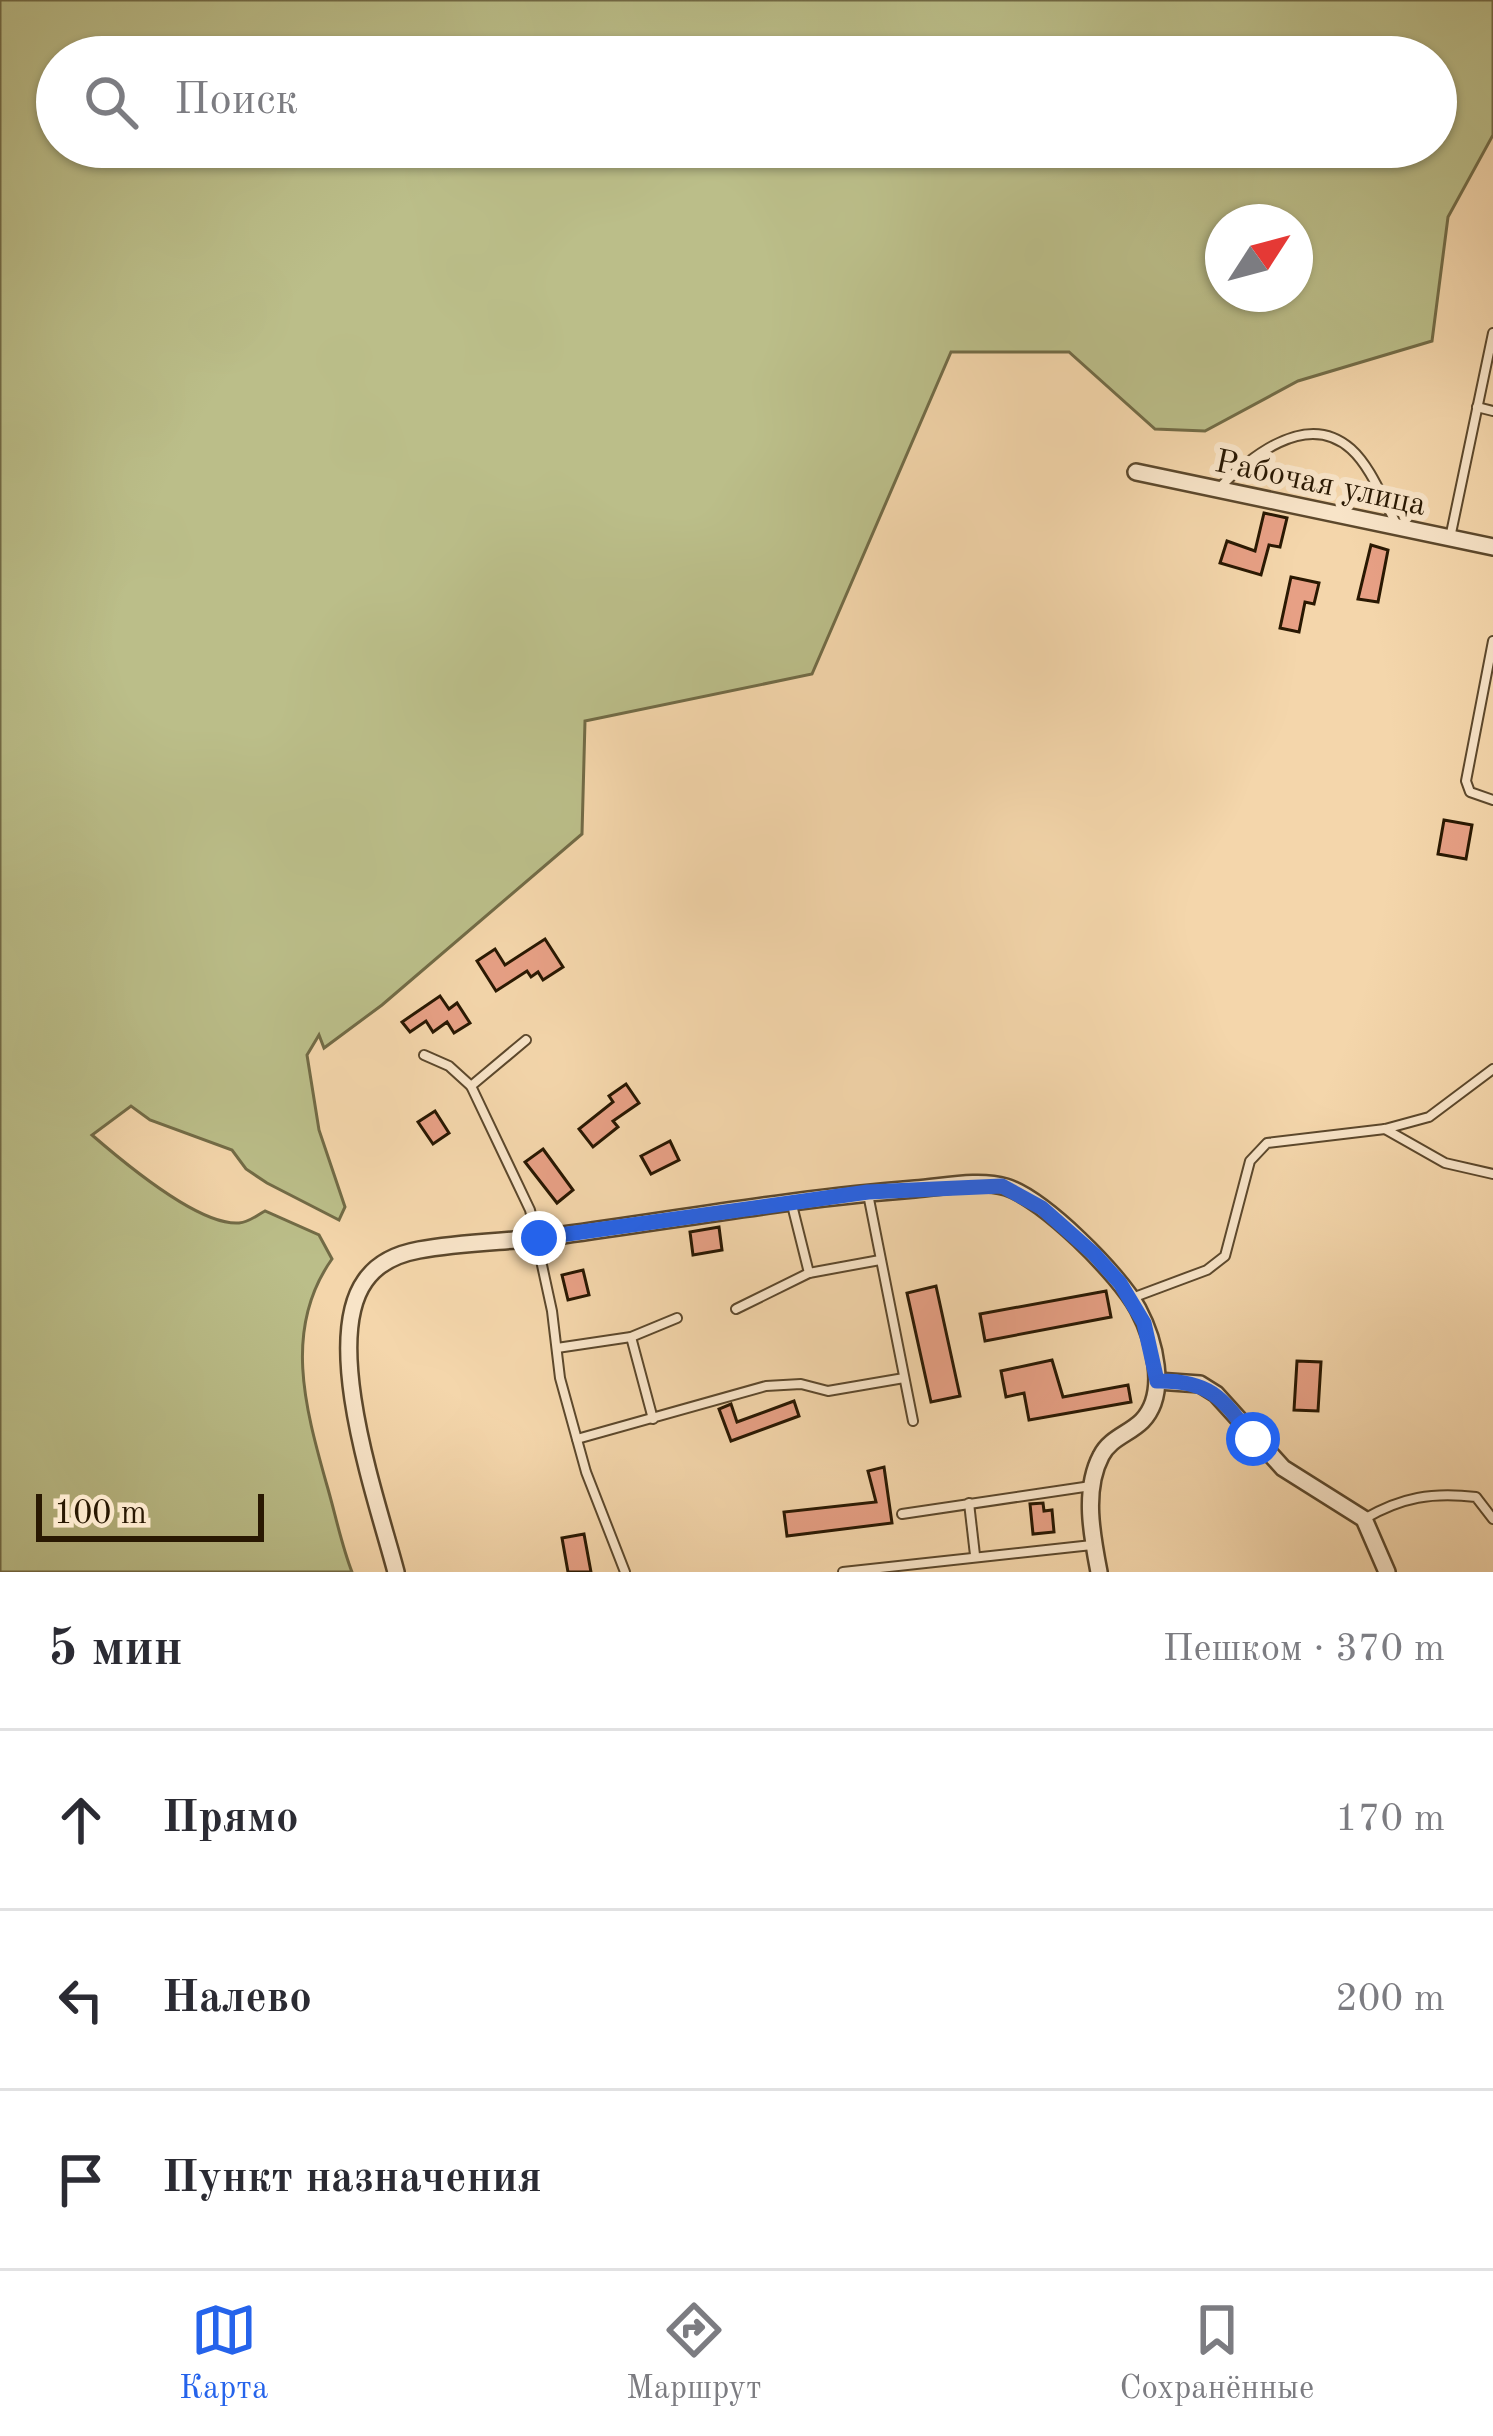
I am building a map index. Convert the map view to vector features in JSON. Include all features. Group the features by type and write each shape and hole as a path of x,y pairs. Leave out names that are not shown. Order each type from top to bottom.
{"street":[{"name":"Рабочая улица","path":"1136,472 1493,547"},
{"path":"396,1572 354,1401 349,1336 356,1298 378,1265 419,1250 868,1192 1002,1186 1020,1193 1059,1223 1108,1269 1131,1298 1151,1344 1157,1381 1149,1412 1109,1445 1100,1457 1093,1486 1099,1572"},
{"path":"1157,1381 1200,1384 1216,1394 1283,1468 1364,1519 1387,1572"}],"lane":[{"path":"1450,539 1493,333"},
{"path":"1477,407 1493,411"},
{"path":"1217,490 1251,458 1282,440 1300,435 1336,438 1358,458 1400,530"},
{"path":"1493,641 1466,781 1470,792 1493,800"},
{"path":"471,1086 526,1040"},
{"path":"424,1054 449,1066 471,1086 520,1187 539,1238 560,1378 625,1572"},
{"path":"1131,1298 1207,1270 1225,1256 1250,1161 1267,1143 1384,1129 1429,1117 1493,1069"},
{"path":"1384,1129 1445,1163 1493,1174"},
{"path":"868,1192 913,1420"},
{"path":"791,1202 809,1273"},
{"path":"736,1309 809,1273 880,1260"},
{"path":"556,1348 631,1337 676,1318"},
{"path":"631,1337 653,1419"},
{"path":"577,1439 766,1386 801,1384 828,1391 904,1378"},
{"path":"902,1514 1093,1486"},
{"path":"1364,1519 1396,1501 1419,1495 1476,1497 1493,1520"},
{"path":"969,1503 975,1556"},
{"path":"843,1572 1094,1545"}],"green space":[{"path":"0,0 1493,0 1493,135 1448,217 1432,341 1298,381 1205,431 1155,429 1069,352 951,352 812,674 585,721 582,834 382,1005 324,1048 319,1035 307,1055 319,1130 345,1207 339,1220 267,1183 246,1169 232,1150 150,1120 131,1106 92,1135 161,1190 203,1214 239,1223 265,1211 319,1235 332,1259 307,1312 303,1368 311,1425 352,1572 0,1572"}],"building":[{"path":"1264,513 1287,518 1280,547 1269,545 1261,575 1220,563 1227,541 1255,551"},
{"path":"1371,545 1388,550 1378,602 1358,599"},
{"path":"1291,577 1319,583 1314,604 1305,602 1299,632 1280,628"},
{"path":"1444,820 1472,825 1466,859 1438,854"},
{"path":"545,939 563,967 543,980 538,972 531,977 527,971 496,991 477,961 495,949 505,965"},
{"path":"440,996 449,1009 457,1003 470,1023 454,1033 447,1022 433,1032 426,1021 410,1032 402,1022"},
{"path":"626,1084 639,1103 613,1121 618,1127 593,1147 579,1129 613,1102 609,1096"},
{"path":"435,1111 449,1133 433,1144 418,1122"},
{"path":"670,1141 679,1160 651,1174 641,1156"},
{"path":"543,1149 573,1190 557,1203 525,1162"},
{"path":"719,1227 722,1250 693,1255 690,1232"},
{"path":"583,1270 589,1295 568,1300 562,1275"},
{"path":"936,1286 960,1396 931,1402 907,1293"},
{"path":"1106,1291 1111,1317 985,1341 980,1314"},
{"path":"1052,1360 1063,1397 1128,1385 1131,1402 1029,1420 1024,1393 1006,1397 1001,1371"},
{"path":"1297,1361 1321,1362 1318,1411 1294,1410"},
{"path":"794,1401 799,1416 731,1441 719,1409 731,1404 737,1422"},
{"path":"884,1467 892,1523 787,1536 784,1512 876,1502 868,1471"},
{"path":"1043,1503 1044,1511 1052,1510 1054,1532 1033,1534 1030,1504"},
{"path":"584,1534 591,1572 568,1572 562,1538"}],"route":[{"path":"539,1238 868,1192 1002,1186 1042,1208 1120,1283 1144,1323 1157,1381 1200,1384 1216,1394 1253,1439"}]}
